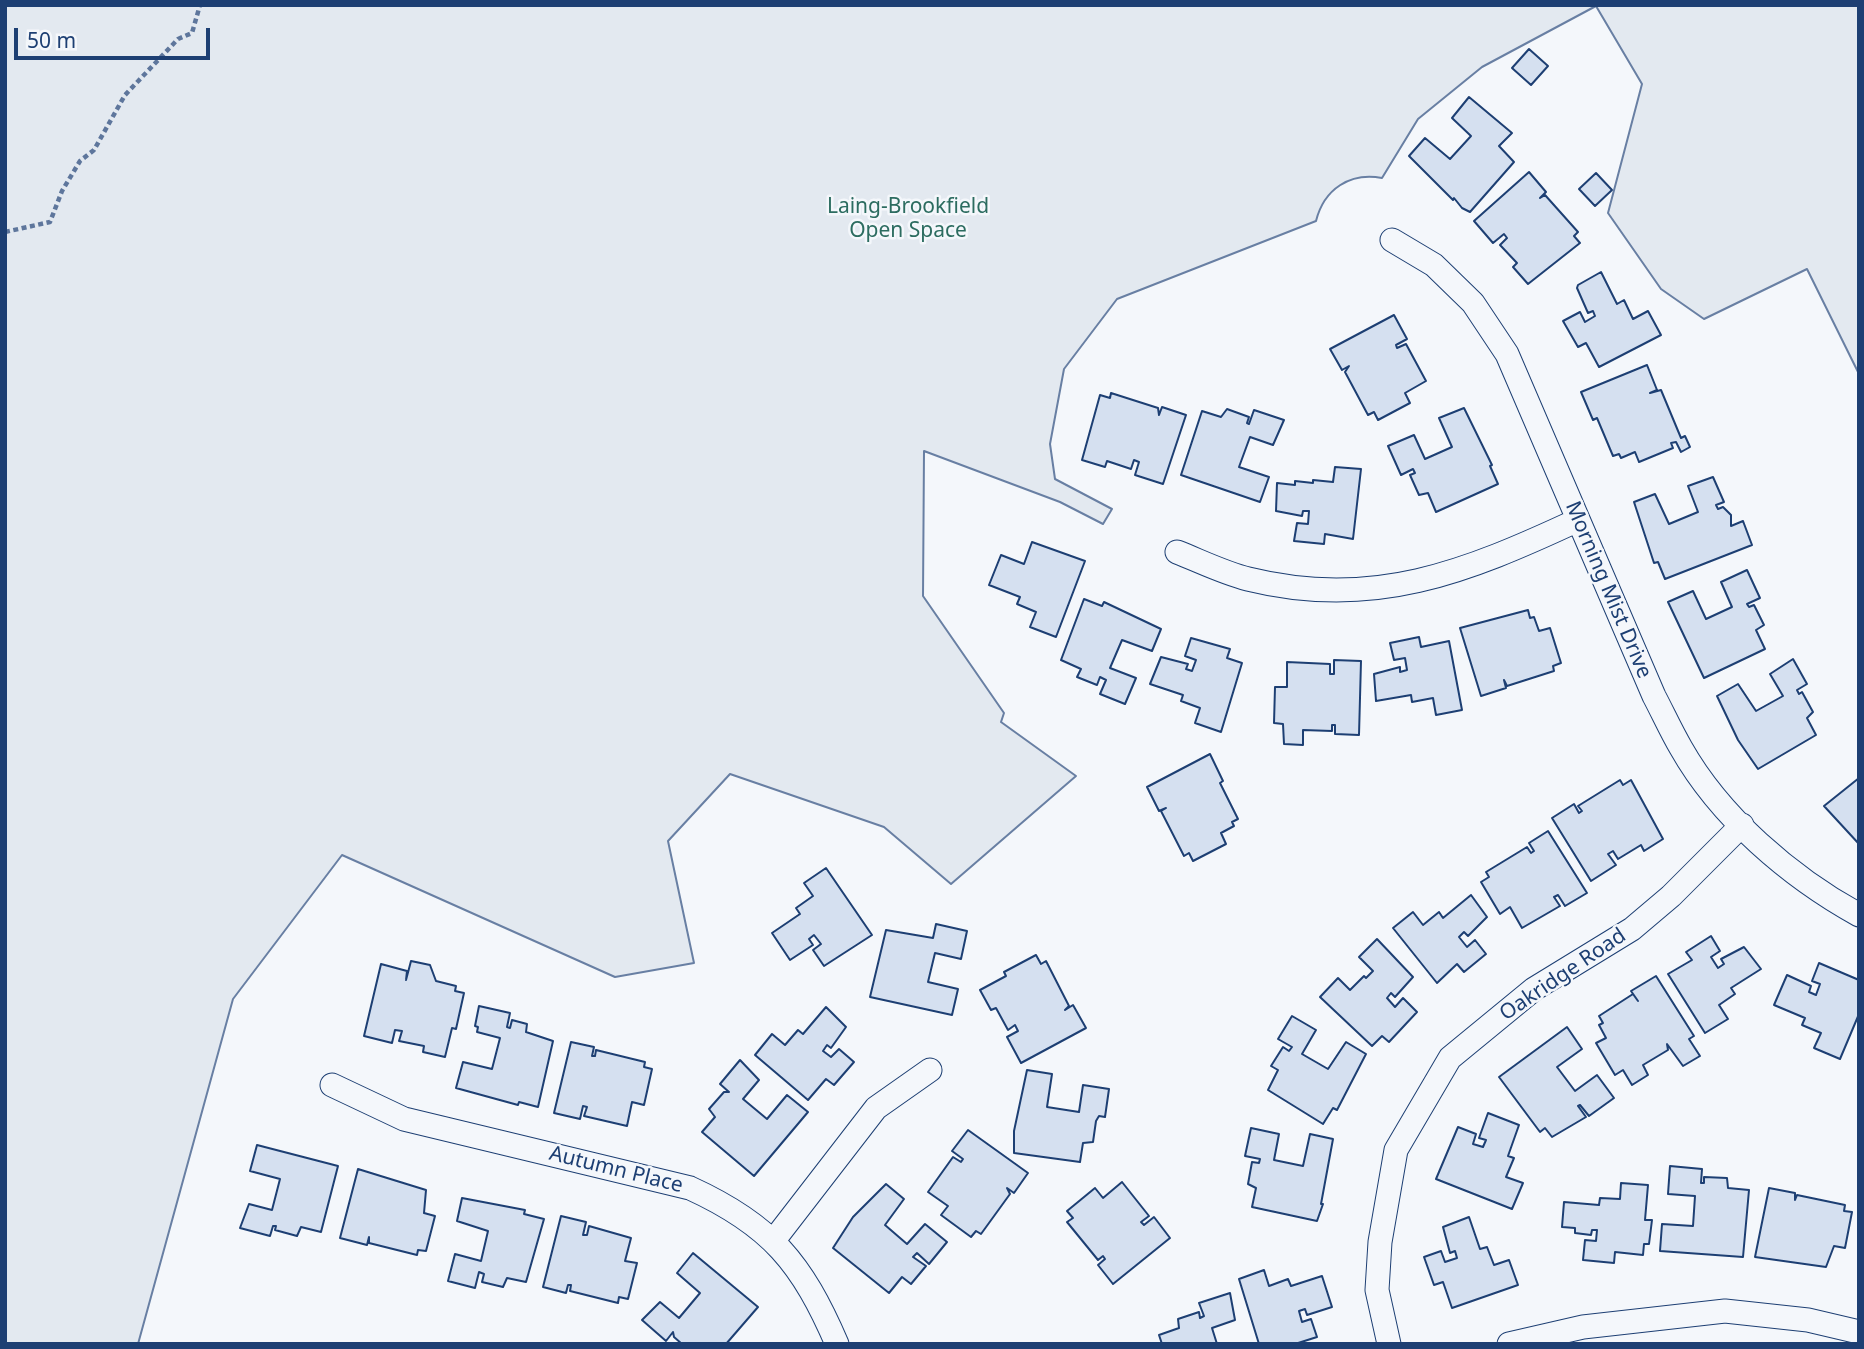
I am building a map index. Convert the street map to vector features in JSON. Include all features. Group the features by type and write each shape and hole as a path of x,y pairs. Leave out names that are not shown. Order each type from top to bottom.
{"street":[{"name":"Morning Mist Drive","path":"1392,240 1434,265 1480,314 1507,354 1654,696 1681,750 1706,785 1742,825 1829,899 1859,915"},
{"path":"1177,552 1259,581 1345,591 1387,588 1438,576 1502,555 1578,520"},
{"name":"Oakridge Road","path":"1389,1344 1377,1290 1380,1242 1396,1150 1450,1058 1534,989 1632,929 1671,896 1742,825"},
{"path":"774,1240 876,1108 930,1070"},
{"name":"Autumn Place","path":"332,1085 404,1119 690,1188 729,1206 774,1240 798,1268 837,1344"},
{"path":"1509,1344 1583,1327 1725,1311 1808,1321 1859,1332"}],"path":[{"path":"5,232 50,222 62,191 80,161 94,150 125,95 169,47 192,33 200,5"}],"green space":[{"name":"Laing-Brookfield Open Space","path":"5,5 1859,5 1859,374 1807,269 1704,319 1661,289 1608,213 1642,84 1596,6 1482,67 1418,119 1382,178 1359,178 1340,185 1325,200 1316,221 1117,299 1064,369 1050,444 1055,479 1112,509 1103,524 1060,502 924,451 923,596 1004,713 1001,722 1076,776 951,884 884,827 730,774 668,841 694,963 615,977 342,855 233,999 138,1344 5,1344"}],"building":[{"path":"1529,49 1548,66 1531,85 1512,68"},
{"path":"1469,97 1512,133 1499,146 1514,162 1470,212 1462,208 1454,198 1453,200 1409,156 1425,138 1450,159 1471,136 1452,118"},
{"path":"1529,172 1546,192 1540,198 1545,195 1578,232 1574,236 1580,243 1528,284 1513,267 1517,263 1500,245 1507,238 1504,234 1493,243 1474,221"},
{"path":"1596,173 1612,190 1595,206 1579,189"},
{"path":"1601,272 1617,304 1624,300 1633,319 1648,311 1661,335 1599,367 1586,343 1578,347 1563,321 1580,312 1585,322 1595,316 1593,311 1588,313 1577,288"},
{"path":"1394,315 1407,339 1396,345 1397,348 1406,344 1426,381 1405,393 1410,403 1378,420 1374,412 1368,415 1345,372 1349,366 1342,370 1330,349"},
{"path":"1647,365 1657,390 1650,393 1661,390 1681,438 1685,436 1690,447 1681,452 1676,442 1671,443 1673,448 1639,462 1635,452 1621,458 1619,454 1613,456 1597,418 1593,420 1581,392"},
{"path":"1111,393 1158,408 1159,415 1162,407 1186,415 1163,484 1135,475 1139,462 1134,460 1131,469 1107,461 1105,467 1082,460 1100,395 1110,398"},
{"path":"1464,408 1492,465 1490,466 1498,484 1436,512 1428,493 1419,495 1410,475 1415,473 1413,469 1401,475 1388,446 1414,435 1425,459 1452,447 1439,418"},
{"path":"1227,409 1249,417 1249,424 1254,410 1284,420 1273,445 1250,437 1239,467 1269,477 1260,502 1181,475 1202,411 1221,417"},
{"path":"1335,467 1361,469 1353,539 1325,534 1324,544 1294,541 1297,523 1308,524 1309,511 1303,511 1302,516 1276,511 1277,483 1295,485 1295,481 1313,483 1313,480 1333,482"},
{"path":"1713,477 1724,502 1716,505 1718,509 1723,507 1731,515 1731,526 1743,521 1752,545 1665,579 1658,562 1654,563 1634,502 1655,494 1669,524 1698,512 1688,486"},
{"path":"1032,542 1085,561 1056,637 1030,627 1036,612 1017,604 1020,597 989,585 1001,555 1024,564"},
{"path":"1747,570 1760,598 1747,604 1749,607 1754,605 1764,625 1756,630 1765,649 1704,678 1668,602 1693,591 1706,619 1732,607 1721,582"},
{"path":"1084,599 1102,606 1104,602 1161,629 1152,651 1122,640 1110,668 1136,678 1125,704 1100,694 1106,680 1100,677 1097,685 1077,677 1081,669 1061,660"},
{"path":"1528,610 1539,631 1550,628 1561,663 1553,666 1554,671 1507,686 1504,680 1506,688 1481,696 1460,628"},
{"path":"1419,637 1421,647 1449,641 1462,710 1436,715 1433,698 1412,702 1411,695 1376,701 1374,674 1400,667 1400,672 1407,670 1405,658 1394,660 1390,643"},
{"path":"1191,638 1230,649 1227,658 1242,663 1221,732 1195,723 1200,708 1181,701 1183,695 1150,684 1161,657 1188,664 1186,669 1192,671 1196,660 1185,656"},
{"path":"1793,659 1807,684 1797,690 1799,694 1802,692 1813,712 1807,718 1816,735 1758,769 1738,740 1717,696 1738,684 1756,711 1783,696 1770,674"},
{"path":"1334,660 1361,661 1359,735 1335,734 1335,725 1332,725 1332,731 1303,730 1303,745 1284,744 1283,724 1274,723 1275,687 1287,687 1287,662 1330,664 1330,674 1334,674"},
{"path":"1210,754 1223,781 1220,783 1238,819 1232,822 1234,826 1221,833 1226,844 1193,861 1189,853 1184,856 1161,811 1166,808 1159,811 1147,787"},
{"path":"1859,778 1859,844 1824,806"},
{"path":"1620,780 1623,785 1631,780 1663,839 1644,851 1641,845 1618,859 1613,851 1608,854 1616,865 1591,881 1552,818 1574,804 1579,813 1582,811 1578,806"},
{"path":"1548,831 1587,893 1565,906 1558,895 1554,897 1560,906 1522,928 1510,907 1500,914 1481,882 1489,877 1486,872 1527,847 1531,853 1534,851 1529,843"},
{"path":"826,868 872,935 824,966 813,950 821,944 814,935 809,939 813,945 790,960 772,933 800,914 796,908 813,896 804,883"},
{"path":"1471,895 1487,917 1468,936 1464,932 1459,937 1467,947 1475,940 1486,954 1464,972 1457,964 1437,983 1393,928 1413,912 1423,925 1439,912 1443,918"},
{"path":"936,924 967,931 961,959 935,953 928,982 958,989 952,1015 870,997 886,930 933,938"},
{"path":"1711,936 1720,951 1711,957 1718,968 1724,964 1721,959 1744,947 1761,969 1731,988 1735,994 1719,1005 1728,1019 1705,1033 1668,974 1692,960 1686,952"},
{"path":"1377,939 1413,977 1395,997 1391,993 1387,998 1395,1007 1403,998 1417,1012 1389,1042 1382,1036 1372,1046 1320,997 1338,978 1350,990 1373,971 1359,957"},
{"path":"1036,955 1041,964 1046,961 1069,1006 1065,1010 1073,1005 1086,1028 1021,1063 1007,1037 1018,1031 1015,1025 1008,1030 996,1008 991,1010 980,990 1006,976 1004,972"},
{"path":"411,961 430,965 436,981 456,986 455,991 464,993 456,1029 452,1028 445,1057 423,1052 424,1046 399,1041 402,1031 395,1030 392,1043 364,1036 381,964 407,971 406,980"},
{"path":"1819,963 1859,980 1859,1014 1840,1059 1814,1048 1821,1033 1802,1025 1805,1018 1774,1005 1787,975 1811,986 1809,992 1816,995 1820,984 1812,981"},
{"path":"1656,976 1694,1036 1689,1039 1700,1056 1683,1066 1667,1044 1668,1050 1643,1065 1648,1075 1632,1085 1623,1070 1615,1075 1596,1043 1606,1038 1599,1025 1603,1023 1599,1016 1633,994 1638,1001 1631,991"},
{"path":"479,1006 510,1013 507,1027 510,1028 512,1020 527,1024 526,1032 553,1041 538,1107 519,1102 518,1105 456,1088 463,1062 492,1069 500,1038 477,1032 478,1027 475,1026"},
{"path":"826,1007 846,1027 831,1048 827,1045 823,1051 831,1057 839,1049 854,1062 834,1085 826,1079 808,1100 755,1055 772,1034 785,1045 798,1030 803,1034"},
{"path":"1292,1016 1316,1030 1302,1054 1328,1069 1346,1042 1366,1054 1337,1110 1333,1108 1323,1124 1268,1090 1278,1070 1271,1066 1283,1047 1289,1051 1292,1047 1278,1039"},
{"path":"1567,1027 1582,1049 1557,1067 1575,1091 1597,1075 1614,1098 1589,1116 1578,1106 1586,1117 1552,1137 1545,1128 1540,1132 1499,1077"},
{"path":"571,1042 594,1047 592,1056 595,1056 596,1050 645,1062 644,1067 652,1069 644,1105 632,1102 627,1126 584,1116 587,1107 583,1106 580,1119 554,1113"},
{"path":"740,1060 759,1080 743,1099 767,1119 787,1095 808,1112 754,1176 702,1132 715,1117 709,1109 724,1092 729,1092 720,1084"},
{"path":"1027,1070 1052,1074 1047,1107 1079,1112 1083,1085 1109,1089 1105,1117 1099,1116 1096,1121 1093,1142 1083,1143 1080,1162 1014,1153 1014,1131"},
{"path":"1488,1113 1519,1125 1508,1156 1514,1158 1506,1177 1523,1183 1512,1209 1436,1179 1458,1127 1476,1134 1473,1144 1483,1147 1486,1140 1479,1138"},
{"path":"1251,1128 1279,1134 1274,1160 1303,1166 1310,1134 1333,1139 1323,1204 1317,1221 1252,1207 1256,1188 1248,1184 1252,1162 1259,1163 1260,1159 1245,1156"},
{"path":"968,1130 1028,1173 1014,1193 1007,1188 1010,1194 981,1234 976,1231 971,1237 941,1215 948,1206 928,1192 953,1157 961,1162 963,1159 952,1151"},
{"path":"257,1145 338,1166 321,1232 301,1227 297,1236 275,1230 276,1226 273,1226 270,1236 240,1228 249,1204 272,1210 280,1179 250,1171"},
{"path":"1670,1166 1702,1169 1701,1183 1704,1183 1704,1177 1727,1178 1728,1188 1749,1190 1743,1257 1660,1251 1662,1224 1693,1226 1695,1196 1668,1194"},
{"path":"358,1169 426,1190 424,1213 435,1216 426,1251 418,1250 417,1255 369,1243 369,1237 367,1245 340,1238"},
{"path":"1122,1182 1149,1216 1141,1222 1144,1225 1154,1217 1170,1238 1113,1284 1098,1265 1105,1259 1103,1256 1098,1260 1067,1222 1073,1218 1067,1211 1095,1188 1103,1198"},
{"path":"1621,1183 1648,1185 1645,1220 1652,1220 1649,1244 1644,1244 1643,1255 1615,1252 1614,1263 1583,1260 1585,1240 1596,1241 1597,1230 1592,1230 1591,1235 1575,1233 1575,1228 1562,1227 1564,1202 1599,1205 1600,1198 1620,1199"},
{"path":"886,1184 904,1199 885,1225 907,1244 925,1224 947,1242 929,1264 917,1253 913,1257 926,1266 911,1284 902,1277 889,1293 833,1248 853,1217"},
{"path":"1769,1188 1795,1193 1795,1200 1797,1195 1845,1205 1844,1211 1852,1212 1845,1248 1834,1246 1826,1267 1755,1257"},
{"path":"462,1198 525,1210 524,1214 544,1219 526,1282 507,1278 503,1287 482,1282 484,1274 479,1272 475,1288 448,1281 455,1254 481,1261 488,1231 457,1221"},
{"path":"561,1216 586,1222 583,1235 587,1235 589,1226 631,1238 625,1261 637,1263 628,1299 619,1297 618,1303 570,1291 571,1285 568,1285 566,1293 543,1287"},
{"path":"1469,1217 1480,1249 1487,1247 1494,1265 1509,1260 1518,1285 1452,1308 1443,1282 1434,1285 1424,1257 1441,1251 1445,1262 1457,1258 1455,1251 1450,1253 1443,1227"},
{"path":"693,1253 758,1307 726,1344 682,1344 674,1337 673,1332 666,1341 642,1320 660,1302 679,1318 700,1293 677,1273"},
{"path":"1264,1270 1269,1286 1288,1279 1291,1286 1322,1276 1332,1307 1307,1315 1305,1309 1299,1311 1302,1322 1311,1319 1317,1337 1295,1344 1259,1344 1239,1279"},
{"path":"1230,1293 1235,1320 1212,1328 1217,1344 1162,1344 1159,1335 1179,1328 1178,1319 1199,1312 1200,1318 1204,1316 1199,1303"}]}
